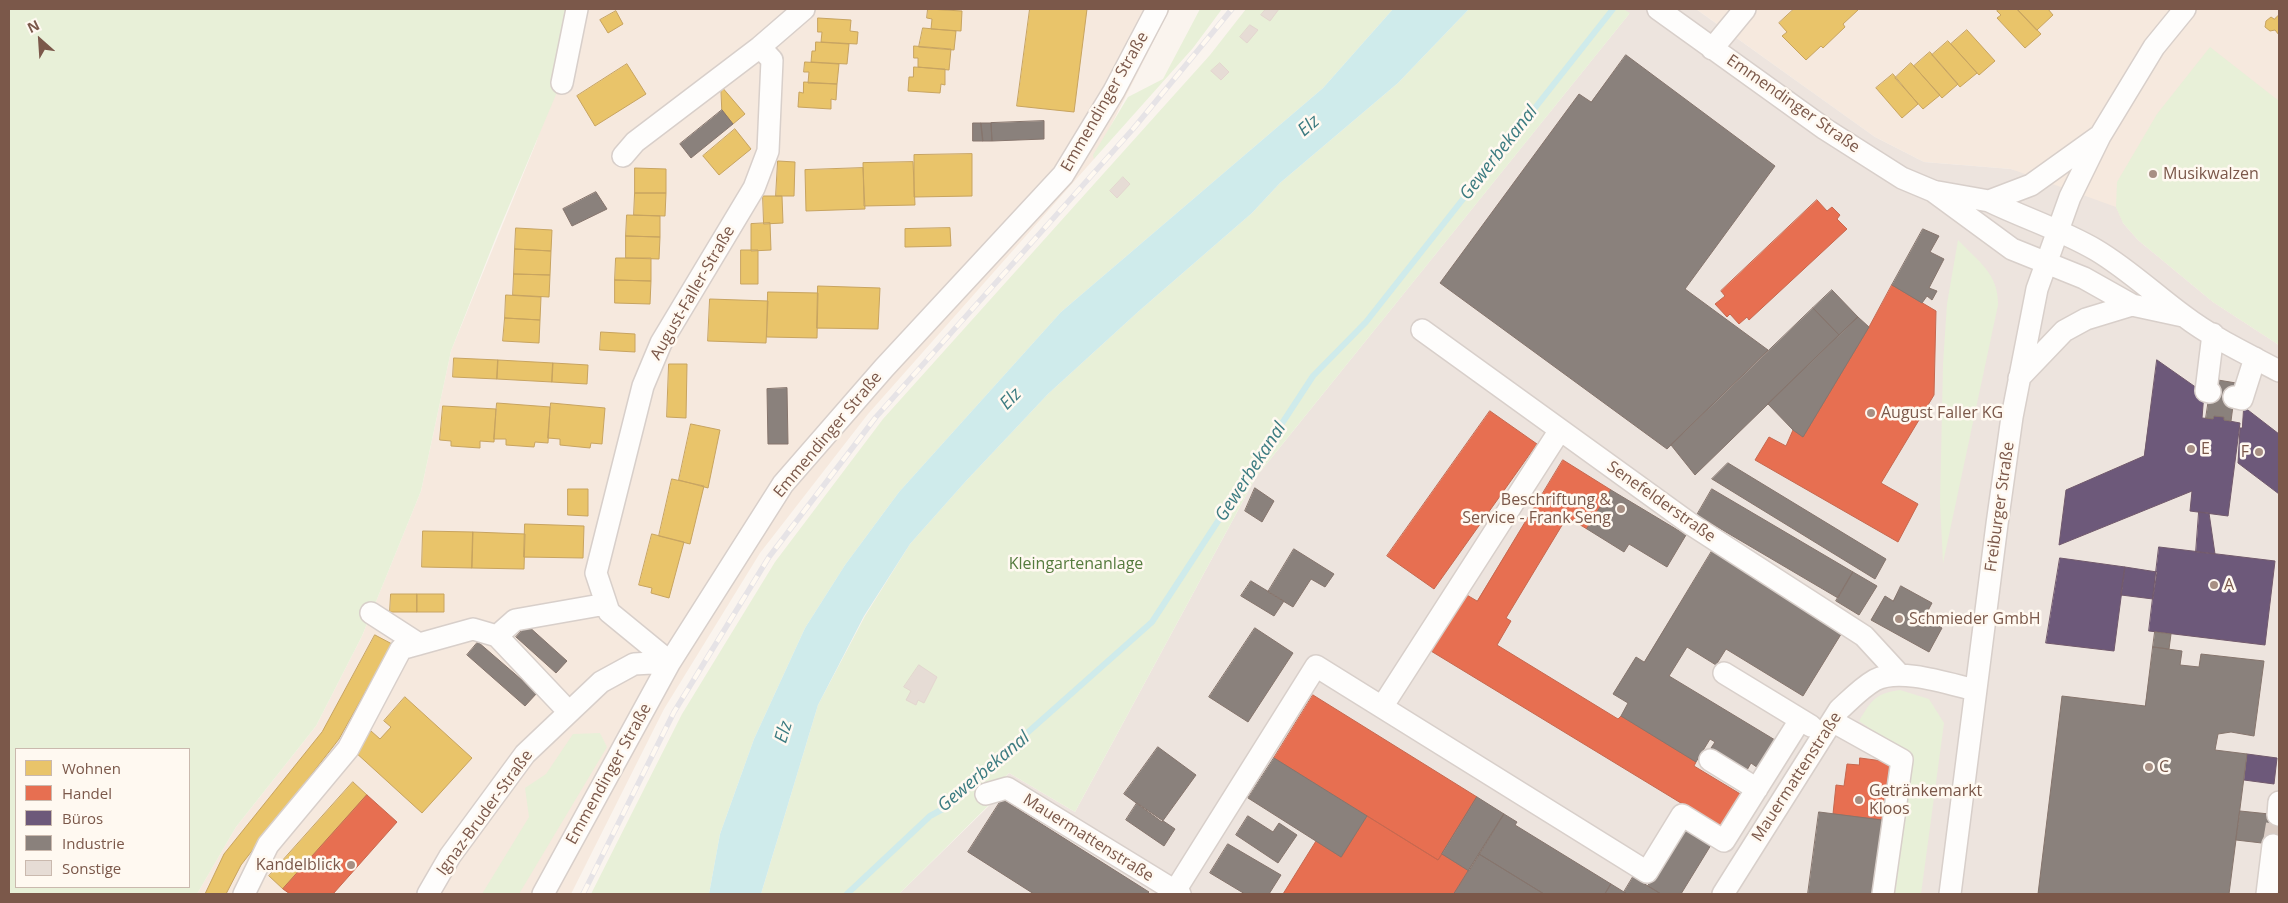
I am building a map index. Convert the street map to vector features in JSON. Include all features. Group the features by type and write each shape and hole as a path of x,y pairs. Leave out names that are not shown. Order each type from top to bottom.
{"street":[{"path":"562,83 577,9"},
{"path":"623,156 635,142 760,47 804,9"},
{"name":"Emmendinger Straße","path":"543,894 670,662 783,484 884,368 1063,175 1114,91 1157,9"},
{"name":"Emmendinger Straße","path":"1658,9 1825,128 1902,178 1933,191 1989,201 2024,218 2057,230 2096,250 2135,276 2184,316"},
{"path":"1712,49 1745,9"},
{"name":"Freiburger Straße","path":"1950,894 1998,514 2019,378 2037,289 2057,230 2100,136 2138,70 2185,9"},
{"name":"August-Faller-Straße","path":"670,662 609,612 596,573 643,386 661,343 754,188 768,151 772,60 760,47"},
{"path":"1989,201 2031,185 2100,136"},
{"name":"Emmendinger Straße","path":"1933,191 2012,249 2084,278 2132,305"},
{"path":"2019,378 2064,331 2086,320 2132,305 2184,316 2279,371"},
{"name":"Senefelderstraße","path":"1422,330 1692,525 1864,636 1899,674"},
{"path":"2210,392 2206,391 2213,334"},
{"path":"2234,397 2242,399 2255,358"},
{"path":"1382,707 1560,430"},
{"path":"497,636 515,620 606,604"},
{"path":"371,613 419,644"},
{"path":"244,894 268,844 348,749 401,649 473,629 497,636 569,712"},
{"name":"Ignaz-Bruder-Straße","path":"428,894 450,856 525,754 601,682 634,664 670,662"},
{"path":"1178,893 1316,666 1647,872 1682,815 1724,841 1800,720"},
{"path":"1724,673 1800,720 1828,728 1902,760 1883,894"},
{"name":"Mauermattenstraße","path":"1723,894 1839,710 1858,692 1876,680 1899,674 1975,690"},
{"path":"1710,760 1757,789"},
{"name":"Mauermattenstraße","path":"990,793 1008,788 1178,893"},
{"path":"2267,894 2273,845"}],"shaded area":[{"path":"577,9 1170,9 1094,159 868,414 760,553 664,709 571,894 197,894 236,827 316,726 362,636 421,491 451,351 536,143"},
{"path":"1623,9 1696,9 1875,137 1924,162 2011,169 2116,207 2123,223 2138,240 2213,302 2279,345 2279,894 899,894 995,800 994,788 1009,773 1075,812 1256,477 1629,14"},
{"path":"1696,9 2279,9 2279,345 2213,302 2138,240 2123,223 2011,169 1924,162 1875,137"}],"green space":[{"path":"9,9 577,9 563,78 498,232 451,351 421,491 362,636 316,726 236,827 197,894 9,894"},
{"path":"1200,9 1222,9 1193,48 1094,159 1093,155 1128,97 1163,79"},
{"path":"1246,9 1393,9 1323,88 1061,312 899,492 845,565 805,628 754,739 720,834 709,894 591,894 682,714 775,562 883,419 1210,55"},
{"name":"Kleingartenanlage","path":"1469,9 1623,9 1630,13 1256,477 1075,812 1009,773 994,788 995,799 899,894 761,894 818,705 865,616 910,544 1048,394 1139,311 1252,213 1280,183 1398,83"},
{"path":"2210,47 2279,101 2279,345 2213,302 2138,240 2123,223 2116,207 2117,182 2157,114"},
{"path":"1958,240 1991,276 1995,285 1998,305 1943,563 1940,503 1943,364 1947,304"},
{"path":"1900,690 1929,699 1944,723 1921,894 1893,894 1913,757 1859,721 1875,699 1884,694"},
{"path":"600,733 607,747 519,894 482,894 529,817 525,788 546,774 573,734"}],"water":[{"name":"Elz","path":"1393,9 1469,9 1398,83 1280,183 1252,213 1139,311 1048,394 910,544 864,616 818,705 761,894 709,894 720,834 754,739 805,628 845,565 899,492 1061,312 1323,88"}],"building: Wohnen":[{"path":"928,9 962,11 961,31 931,29 932,19 927,18"},
{"path":"1030,9 1087,9 1074,112 1017,106"},
{"path":"1794,9 1858,10 1843,24 1845,27 1823,48 1821,46 1806,60 1782,36 1787,32 1779,23"},
{"path":"2000,9 2017,9 2041,34 2025,48 1997,18 2001,15 1997,11"},
{"path":"2017,9 2048,9 2053,15 2037,30"},
{"path":"616,11 623,24 608,33 600,20"},
{"path":"2279,15 2279,35 2275,30 2270,31 2265,27 2266,21 2271,17 2274,19"},
{"path":"818,18 851,20 850,31 858,32 857,44 821,42 822,32 818,32"},
{"path":"923,28 956,31 954,50 919,47"},
{"path":"1967,30 1995,61 1979,75 1951,44"},
{"path":"1948,41 1977,73 1960,87 1932,55"},
{"path":"816,42 849,44 847,64 811,62 812,51 815,51"},
{"path":"914,46 951,49 949,70 918,67 918,58 914,58"},
{"path":"1930,52 1958,84 1942,98 1914,66"},
{"path":"805,62 839,64 837,84 808,83 809,72 804,72"},
{"path":"1911,63 1940,95 1923,109 1895,78"},
{"path":"627,64 646,94 595,126 577,96"},
{"path":"914,67 945,69 945,85 941,84 940,93 908,91 909,77 913,77"},
{"path":"1893,74 1918,104 1902,118 1876,88"},
{"path":"804,82 837,84 836,100 831,99 831,109 798,107 799,92 803,93"},
{"path":"721,86 745,114 733,124 722,110"},
{"path":"735,129 751,149 719,175 703,156"},
{"path":"972,154 972,196 914,197 914,155"},
{"path":"778,161 795,162 794,196 776,196"},
{"path":"913,162 915,205 864,206 863,163"},
{"path":"635,168 666,169 666,193 635,193"},
{"path":"863,168 865,209 806,211 805,170"},
{"path":"635,193 666,193 665,216 634,215"},
{"path":"763,196 782,196 783,223 764,224"},
{"path":"627,215 660,216 660,237 626,236"},
{"path":"770,223 771,250 751,251 751,224"},
{"path":"516,228 552,230 551,251 515,249"},
{"path":"950,228 951,246 905,247 905,229"},
{"path":"626,236 660,237 659,259 626,258"},
{"path":"515,249 551,251 550,275 514,274"},
{"path":"741,250 758,250 758,284 741,284"},
{"path":"616,258 651,258 651,281 615,280"},
{"path":"514,274 550,275 549,297 513,295"},
{"path":"615,280 651,281 650,304 615,303"},
{"path":"818,286 880,288 878,329 817,328"},
{"path":"768,292 818,293 817,338 767,337"},
{"path":"506,295 541,297 540,320 505,318"},
{"path":"710,299 768,301 766,343 708,341"},
{"path":"505,318 540,320 539,343 503,341"},
{"path":"601,332 635,334 635,352 600,350"},
{"path":"454,358 498,360 497,379 453,377"},
{"path":"498,360 553,363 552,382 497,379"},
{"path":"553,363 588,365 587,384 552,382"},
{"path":"669,364 687,364 686,418 667,417"},
{"path":"497,403 550,407 548,443 535,442 534,447 506,445 506,439 494,439"},
{"path":"551,403 605,408 602,444 591,443 590,448 560,445 560,439 548,438"},
{"path":"443,406 496,409 494,442 480,441 480,448 451,446 451,441 440,440"},
{"path":"691,424 720,430 708,488 679,480"},
{"path":"672,479 704,486 690,544 659,536"},
{"path":"568,489 588,489 588,516 568,515"},
{"path":"525,524 584,526 583,558 524,557"},
{"path":"423,531 473,532 472,568 422,567"},
{"path":"473,532 525,534 524,569 472,568"},
{"path":"652,534 684,542 669,598 651,593 652,588 639,585"},
{"path":"391,594 417,594 417,612 390,612"},
{"path":"417,594 444,594 444,612 417,612"},
{"path":"375,635 392,644 339,739 241,865 226,894 205,894 224,854 322,732"},
{"path":"405,697 472,758 422,813 354,751 371,731 380,739 391,727 384,721"},
{"path":"353,782 367,795 283,889 269,876"}],"building: Handel":[{"path":"1817,200 1827,211 1832,207 1840,215 1837,219 1847,229 1749,320 1747,317 1739,324 1730,314 1727,317 1715,304 1725,296 1721,291"},
{"name":"August Faller KG","path":"1892,285 1936,311 1934,395 1881,483 1918,504 1898,542 1755,460 1769,437 1786,446 1793,430 1803,437"},
{"path":"1490,411 1537,444 1434,589 1387,556"},
{"path":"1563,460 1611,490 1587,529 1567,517 1506,618 1511,621 1497,645 1618,719 1621,716 1696,762 1694,766 1742,795 1722,828 1426,648 1460,591 1477,601"},
{"path":"1313,695 1477,797 1438,860 1274,758"},
{"name":"Getränkemarkt Kloos","path":"1860,758 1890,762 1882,820 1833,814 1836,785 1844,786 1847,764 1859,765"},
{"path":"367,795 397,822 333,894 290,894 283,889"},
{"path":"1367,816 1438,860 1442,854 1469,871 1454,894 1283,894 1316,841 1341,857"}],"building: Büros":[{"name":"E","path":"2157,360 2204,393 2202,418 2224,417 2224,420 2240,423 2228,516 2190,511 2192,491 2059,545 2066,490 2144,456"},
{"name":"F","path":"2244,407 2279,434 2279,494 2238,463 2240,428 2242,428"},
{"path":"2199,512 2209,513 2215,554 2196,552"},
{"name":"A","path":"2159,547 2275,561 2265,645 2149,631"},
{"path":"2060,558 2125,567 2114,651 2046,643"},
{"path":"2125,567 2157,572 2153,599 2121,595"},
{"path":"2247,754 2277,758 2274,784 2244,780"}],"building: Industrie":[{"path":"1626,55 1775,166 1685,289 1768,350 1667,449 1440,283 1579,94 1591,102"},
{"path":"722,110 733,124 691,158 680,144"},
{"path":"1044,121 1044,139 992,141 991,123"},
{"path":"973,123 981,123 983,141 973,141"},
{"path":"981,123 991,123 992,141 983,141"},
{"path":"596,192 607,209 572,226 563,209"},
{"path":"1923,229 1939,236 1930,252 1944,259 1929,288 1937,291 1932,300 1927,296 1922,303 1892,285"},
{"path":"1832,290 1858,317 1839,335 1813,308"},
{"path":"1813,308 1839,335 1695,475 1671,445"},
{"path":"1858,317 1869,327 1803,437 1793,430 1768,404"},
{"path":"2212,379 2236,383 2231,421 2224,420 2224,417 2214,416 2213,419 2206,418"},
{"path":"787,388 788,444 768,444 767,389"},
{"path":"1728,463 1886,559 1875,579 1712,479"},
{"path":"1255,488 1274,501 1262,522 1245,511"},
{"path":"1712,489 1853,572 1838,598 1697,515"},
{"name":"Beschriftung & Service - Frank Seng","path":"1611,490 1686,535 1667,567 1629,544 1624,552 1587,529"},
{"path":"1294,549 1334,574 1325,587 1311,579 1293,607 1268,592"},
{"path":"1712,551 1843,631 1803,696 1726,649 1716,665 1687,647 1669,676 1775,740 1758,768 1751,763 1747,770 1711,748 1715,742 1710,739 1696,762 1621,716 1628,703 1613,694 1636,657 1644,662"},
{"path":"1853,572 1877,586 1859,615 1836,601"},
{"path":"1251,581 1284,601 1274,616 1241,596"},
{"name":"Schmieder GmbH","path":"1901,586 1932,603 1924,618 1942,628 1929,652 1871,620 1885,596 1893,601"},
{"path":"527,625 567,661 556,673 516,637"},
{"path":"1255,628 1293,653 1248,722 1209,697"},
{"path":"2155,632 2171,634 2169,649 2153,647"},
{"path":"478,642 537,693 525,706 467,655"},
{"name":"C","path":"2153,647 2182,651 2180,665 2199,667 2201,654 2264,661 2254,736 2231,732 2218,734 2215,750 2247,754 2229,894 2038,894 2062,696 2145,706"},
{"path":"1158,747 1196,775 1162,822 1124,794"},
{"path":"1274,758 1367,816 1341,857 1248,798"},
{"path":"1477,797 1504,814 1469,871 1442,854"},
{"path":"1002,799 1149,892 1147,894 1034,894 968,852"},
{"path":"1137,803 1175,829 1164,846 1126,820"},
{"path":"2240,811 2279,815 2279,845 2236,840"},
{"path":"1819,812 1882,820 1872,894 1808,894"},
{"path":"1504,814 1517,822 1515,825 1611,884 1605,894 1544,894 1479,854"},
{"path":"1248,816 1273,832 1279,823 1297,835 1278,863 1236,835"},
{"path":"1684,828 1711,845 1681,894 1661,894 1648,886"},
{"path":"1228,844 1281,875 1269,894 1245,894 1210,873"},
{"path":"1479,854 1544,894 1454,894"},
{"path":"1633,877 1661,894 1627,894 1624,892"},
{"path":"1611,884 1624,892 1627,894 1605,894"}],"building: Sonstige":[{"path":"1266,9 1279,9 1270,21 1261,15"},
{"path":"1250,25 1258,30 1247,43 1240,37"},
{"path":"1220,63 1229,72 1221,80 1211,71"},
{"path":"1123,177 1130,184 1117,198 1110,191"},
{"path":"919,665 937,677 924,703 918,700 916,705 906,700 911,691 904,687"}],"waterway":[{"name":"Gewerbekanal","path":"847,894 930,816 952,804 1000,757 1152,622 1313,376 1366,322 1613,9"}],"tunnel":[{"path":"2273,845 2278,815"}],"railway":[{"path":"583,894 674,712 769,557 876,417 1133,129 1232,9"}],"place":[{"name":"Musikwalzen","path":"2153,174"},
{"name":"August Faller KG","path":"1871,413"},
{"name":"E","path":"2191,449"},
{"name":"F","path":"2259,452"},
{"name":"Beschriftung & Service - Frank Seng","path":"1621,509"},
{"name":"A","path":"2214,585"},
{"name":"Schmieder GmbH","path":"1899,619"},
{"name":"C","path":"2149,767"},
{"name":"Getränkemarkt Kloos","path":"1859,800"},
{"name":"Kandelblick","path":"351,865"}]}
